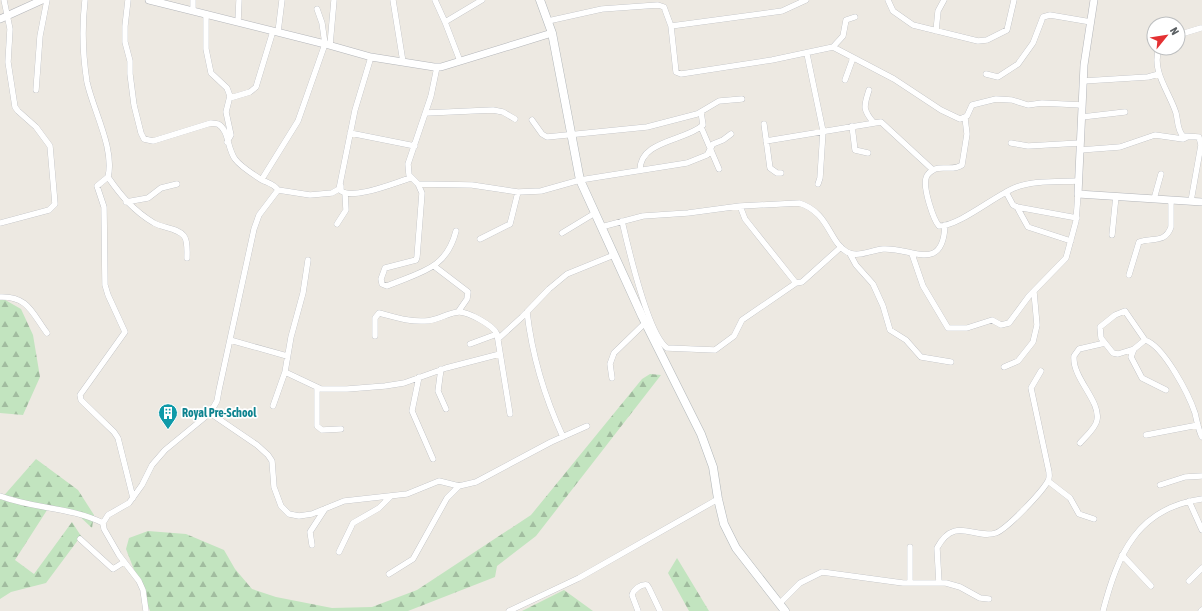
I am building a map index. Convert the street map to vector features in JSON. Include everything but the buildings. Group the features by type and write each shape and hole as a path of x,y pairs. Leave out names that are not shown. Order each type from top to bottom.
{"main road":[{"path":"540,0 552,33 564,88 580,180 645,323 701,434 712,467 724,524 736,548 786,611"}],"street":[{"path":"0,223 49,210 54,204 50,146 46,137 15,107 8,62 10,29 4,0"},
{"path":"0,19 42,0"},
{"path":"36,90 40,36 48,0"},
{"path":"85,0 84,29 87,82 104,139 109,168 108,177 126,202 140,214 155,224 184,236 186,240 187,258"},
{"path":"128,0 124,37 130,61 134,105 142,136 146,141 153,141 214,122 224,128 227,142 238,162 262,179 274,185 278,190 310,195 336,191 341,186"},
{"path":"150,0 328,44 371,57 437,67 552,33"},
{"path":"193,0 193,11"},
{"path":"238,22 239,0"},
{"path":"230,98 250,92 256,87 276,32 282,0"},
{"path":"262,179 298,121 328,44 334,0"},
{"path":"393,0 403,62"},
{"path":"435,0 460,61"},
{"path":"445,22 482,0"},
{"path":"671,26 782,11 806,0"},
{"path":"888,0 893,11 907,23 978,40 987,40 1007,30 1014,0"},
{"path":"936,31 938,11 944,0"},
{"path":"912,254 923,286 946,326 950,330 967,328 992,320 1001,325 1009,323 1029,296 1066,258 1076,218 1083,81 1094,0"},
{"path":"548,21 602,9 658,5 664,8 671,26 675,69 678,74 807,54 820,49 833,47 905,85 944,111 960,119 965,118"},
{"path":"317,9 328,44"},
{"path":"206,14 206,49 211,73 227,88 230,98 226,112 231,135 227,142"},
{"path":"986,74 998,76 1018,64 1033,43 1043,17 1050,15 1091,22"},
{"path":"833,47 843,36 846,20 854,17"},
{"path":"1186,32 1201,28"},
{"path":"807,54 823,131 820,178 818,184"},
{"path":"1157,56 1156,60 1159,74 1176,113 1180,131 1184,136 1199,137 1201,145 1191,202"},
{"path":"371,57 350,133 341,190 346,193 386,186 411,178"},
{"path":"845,80 853,58"},
{"path":"437,67 426,113 408,164 409,175 418,184 422,193 416,260 385,268 381,279 382,284 387,286 434,266 442,261 450,248 456,231"},
{"path":"1083,81 1148,77 1159,74"},
{"path":"869,90 864,108 866,114 874,123"},
{"path":"532,120 544,136 647,127 682,119 701,112 719,101 742,99"},
{"path":"1078,181 1036,183 1016,188 989,201 972,213 945,225 939,226 928,199 926,178 933,170 955,168 962,165 967,134 965,118 972,105 996,99 1012,100 1028,105 1042,103 1082,106"},
{"path":"426,113 493,110 515,119"},
{"path":"640,170 641,160 648,152 672,138 694,133 701,127 704,122 701,112"},
{"path":"1082,117 1125,112"},
{"path":"766,141 852,126 882,123 933,170"},
{"path":"764,124 770,168 777,173 781,173"},
{"path":"852,126 855,150 868,153"},
{"path":"701,127 719,169"},
{"path":"350,133 415,146"},
{"path":"418,184 472,185 518,192 549,190 580,180 687,163 707,155 713,144 724,140 731,134"},
{"path":"1011,144 1028,146 1120,147 1155,135 1183,139 1189,136"},
{"path":"1154,199 1161,174"},
{"path":"108,177 97,186 104,207 105,285 125,332 80,395 81,400 118,438 133,498"},
{"path":"126,202 148,198 161,188 177,184"},
{"path":"146,611 143,590 139,581 124,562 104,529 103,523 108,515 125,506 133,498 142,485 152,465 165,450 210,413 220,390 254,230 259,215 278,190"},
{"path":"480,239 510,224 518,192"},
{"path":"1006,192 1013,205 1017,207 1076,218"},
{"path":"337,224 346,208 346,193"},
{"path":"1078,194 1202,202"},
{"path":"1112,234 1116,196"},
{"path":"1129,275 1139,242 1160,240 1170,231 1172,227 1171,200"},
{"path":"602,227 644,216 688,213 740,206 799,202 805,204 824,220 841,247 850,254 856,265 873,284 883,306 890,330 906,340 921,357 951,362"},
{"path":"740,206 747,222 796,283"},
{"path":"1017,207 1028,227 1071,241"},
{"path":"562,233 595,213"},
{"path":"622,221 636,278 649,318 663,344 667,348 715,350 734,336 742,320 796,283 802,282 841,247"},
{"path":"850,254 885,249 912,254 930,254 942,246 944,241 945,225"},
{"path":"470,344 497,336 527,312 549,289 567,274 614,255"},
{"path":"273,406 285,372 287,356 303,293 308,260"},
{"path":"434,266 468,292 467,299 458,312"},
{"path":"1004,367 1018,361 1033,342 1037,325 1034,292"},
{"path":"0,297 14,297 25,303 47,334"},
{"path":"1145,340 1134,348 1116,354 1110,350 1105,343 1100,334 1100,327 1122,311 1128,314 1145,340 1165,357 1183,388 1195,413 1202,437"},
{"path":"375,336 374,318 379,313 403,320 425,321 458,312 484,321 493,328 497,336 510,414"},
{"path":"527,312 530,338 549,405 563,437"},
{"path":"612,378 610,364 614,353 645,323"},
{"path":"230,340 287,356"},
{"path":"1080,443 1096,424 1097,418 1093,403 1076,370 1074,356 1079,349 1105,343"},
{"path":"1134,348 1131,357 1142,378 1166,390"},
{"path":"285,372 314,387 347,389 386,386 399,384 441,369 500,354"},
{"path":"441,369 438,391 446,408"},
{"path":"939,583 936,548 950,534 960,530 989,534 1002,530 1028,506 1048,481 1049,472 1032,393 1032,385 1041,371"},
{"path":"420,377 412,411 433,459"},
{"path":"314,387 317,426 322,430 341,429"},
{"path":"210,413 257,445 268,455 272,461 274,487 278,500 285,511 294,516 312,514 355,499 390,497 407,494 439,481 458,486 476,482 551,442 587,426"},
{"path":"1146,435 1198,425"},
{"path":"1160,485 1185,478 1202,476"},
{"path":"1048,481 1070,498 1079,514 1094,519"},
{"path":"389,574 408,563 417,554 447,498 458,486"},
{"path":"0,496 38,507 67,510 84,514 103,523"},
{"path":"339,552 353,523 379,508 390,497"},
{"path":"509,611 579,578 718,499"},
{"path":"1103,611 1112,575 1122,555 1145,524 1170,507 1189,501 1202,499"},
{"path":"1189,501 1202,530"},
{"path":"312,545 310,532 325,509"},
{"path":"80,539 113,569 124,562"},
{"path":"910,547 910,583"},
{"path":"1122,555 1151,586"},
{"path":"1189,580 1202,568"},
{"path":"779,604 800,583 822,572 910,583 939,583 960,587 980,598 989,599"},
{"path":"638,611 632,595 636,589 644,584 648,585 660,611"}],"green space":[{"path":"0,297 21,309 33,335 40,377 23,415 0,413"},
{"path":"650,374 661,375 536,536 497,566 495,577 408,611 150,611 126,549 129,538 148,531 186,534 224,550 235,569 252,589 276,597 332,608 372,607 417,590 531,515 642,379"},
{"path":"36,459 78,490 94,515 92,528 75,512 49,507 15,560 34,574 72,522 81,536 46,583 11,592 0,599 0,500"},
{"path":"677,558 709,611 689,611 668,573"},
{"path":"564,590 593,611 522,611"}],"place":[{"name":"Royal Pre-School","path":"168,430"}]}
